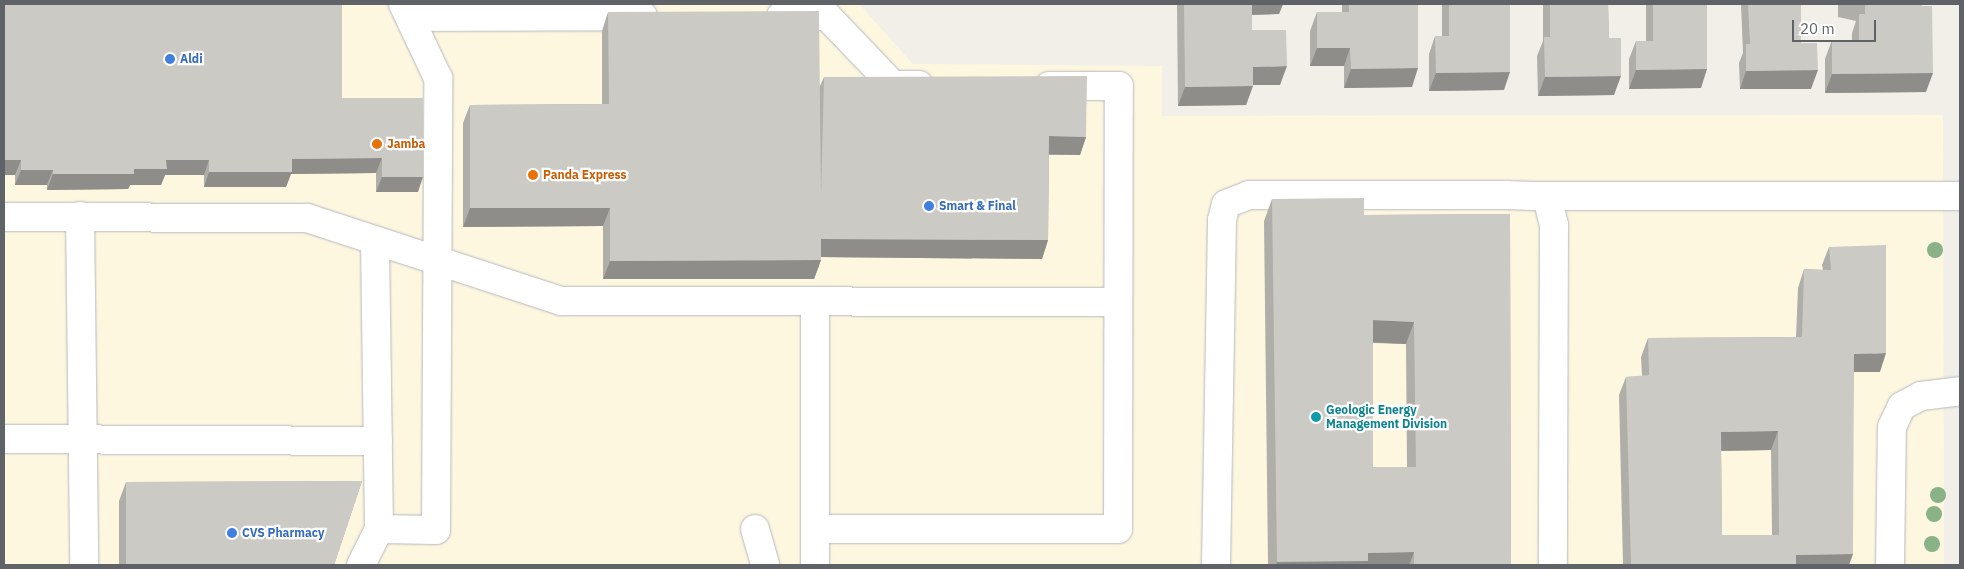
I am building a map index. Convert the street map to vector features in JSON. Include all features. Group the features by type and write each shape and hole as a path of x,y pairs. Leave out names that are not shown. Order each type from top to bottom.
{"lane":[{"path":"379,530 436,530 438,78 407,10 669,16"},
{"path":"758,16 827,16 893,85 942,85"},
{"path":"815,530 1118,528 1119,86 1021,86"},
{"path":"1216,565 1221,249 1226,204 1249,195 1960,196"},
{"path":"1540,196 1551,206 1554,241 1553,565"},
{"path":"80,216 84,565"},
{"path":"4,217 307,218 437,263 561,301 1118,302"},
{"path":"362,565 379,530 375,242"},
{"path":"815,302 815,565"},
{"path":"1890,565 1892,427 1902,406 1920,396 1960,391"},
{"path":"4,439 378,442"},
{"path":"755,530 765,565"}],"shaded area":[{"path":"4,4 859,4 913,64 1162,66 1162,116 1943,115 1944,565 4,565"}],"building":[{"name":"Aldi","path":"4,4 342,4 342,98 423,98 423,177 382,177 382,158 292,159 292,172 209,172 209,160 166,160 167,169 134,169 134,174 53,174 53,170 21,170 21,160 4,160"},
{"path":"1184,4 1252,4 1252,30 1286,30 1287,66 1253,67 1253,86 1185,87"},
{"path":"1349,4 1418,4 1418,68 1351,69 1350,48 1317,48 1317,12 1349,12"},
{"path":"1449,4 1510,4 1510,72 1436,73 1435,36 1449,36"},
{"path":"1550,4 1608,4 1609,38 1621,38 1621,76 1545,77 1544,37 1550,37"},
{"path":"1653,4 1707,4 1707,69 1636,70 1636,41 1653,41"},
{"path":"1748,4 1801,4 1801,43 1817,43 1818,70 1746,71 1746,44 1750,44"},
{"path":"1865,4 1922,4 1922,6 1932,6 1933,73 1832,74 1832,40 1859,40 1859,14 1865,14"},
{"path":"819,11 821,196 824,77 1087,76 1086,137 1049,136 1048,240 821,239 821,260 610,261 610,208 470,208 470,105 609,104 608,12"},
{"name":"Geologic Energy Management Division","path":"1364,198 1364,215 1510,214 1511,565 1414,565 1414,552 1368,553 1368,561 1277,562 1272,199","holes":["1373,320 1414,322 1416,467 1373,467"]},
{"path":"1886,245 1886,353 1854,354 1853,554 1796,555 1796,565 1631,565 1626,377 1649,375 1648,338 1802,337 1804,269 1831,270 1829,247","holes":["1778,431 1779,535 1722,535 1721,432"]},
{"name":"CVS Pharmacy","path":"362,481 335,562 332,565 126,565 126,482"}],"place":[{"name":"Aldi","path":"170,59"},
{"name":"Jamba","path":"377,144"},
{"name":"Panda Express","path":"533,175"},
{"name":"Smart & Final","path":"929,206"},
{"name":"Geologic Energy Management Division","path":"1316,417"},
{"name":"CVS Pharmacy","path":"232,533"}]}
